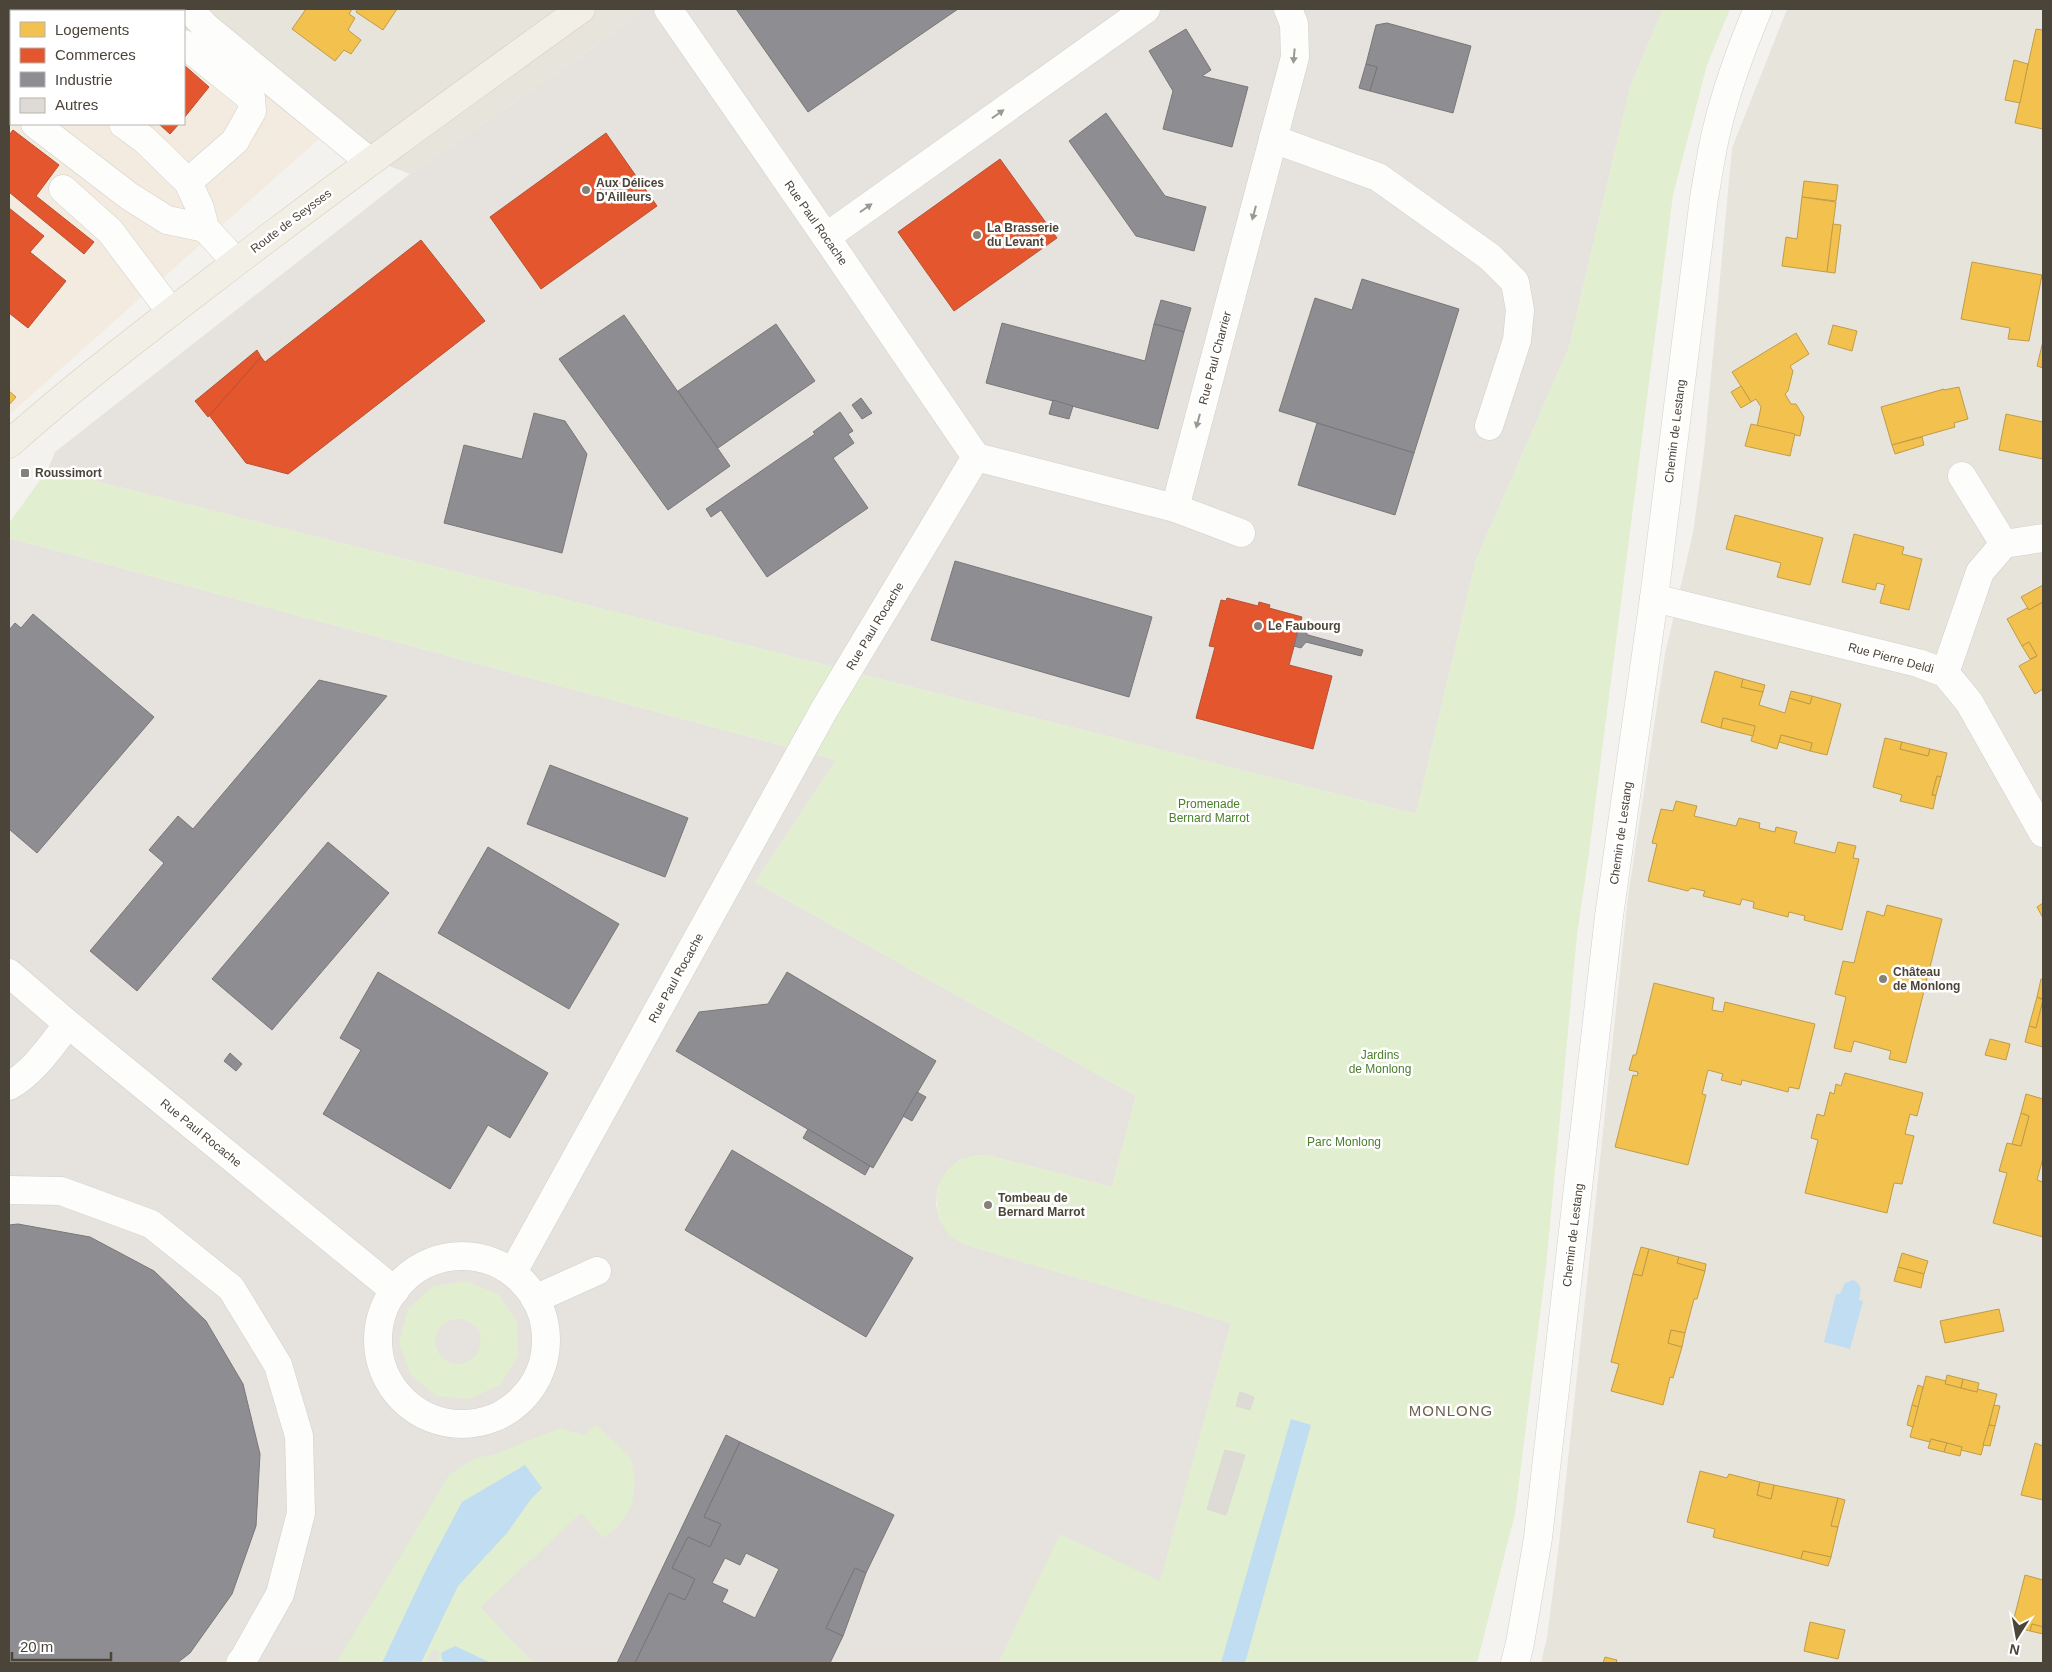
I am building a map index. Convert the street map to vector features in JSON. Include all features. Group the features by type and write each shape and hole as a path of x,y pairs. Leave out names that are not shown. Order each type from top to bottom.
{"main road":[{"name":"Route de Seysses","path":"9,444 106,362 236,262 581,9"}],"street":[{"path":"191,9 206,27 370,162"},
{"name":"Rue Paul Rocache","path":"513,1272 824,710 976,457 826,236 668,9"},
{"path":"826,236 1146,9"},
{"name":"Rue Paul Charrier","path":"1175,508 1296,57 1294,24 1288,9"},
{"name":"Chemin de Lestang","path":"1515,1663 1538,1538 1609,916 1654,598 1704,198 1716,134 1727,93 1741,50 1758,9"},
{"path":"185,45 251,98 252,111 235,141 188,182"},
{"path":"36,125 129,196 167,220 206,228"},
{"path":"124,125 145,140 188,182 200,208 206,228 236,262"},
{"path":"1273,139 1378,177 1409,198 1436,221 1490,257 1515,282 1520,310 1517,340 1489,426"},
{"path":"63,189 110,231 171,312"},
{"path":"976,457 1175,508 1241,533"},
{"path":"1962,476 2004,544"},
{"path":"1945,673 1980,572 2004,544 2043,538"},
{"name":"Rue Pierre Deldi","path":"1654,598 1918,663 1945,673 1969,702 2043,833"},
{"name":"Rue Paul Rocache","path":"9,973 68,1024 396,1291"},
{"path":"9,1086 20,1080 40,1060 68,1024"},
{"path":"9,1190 61,1191 151,1224 231,1288 278,1365 298,1436 301,1513 280,1594 240,1663"},
{"path":"458,1255 487,1259 513,1272 526,1283 541,1308 547,1337 543,1366 529,1392 496,1418 467,1425 438,1421 411,1408 399,1397 384,1372 377,1343 381,1314 404,1278 428,1262 458,1255"},
{"path":"535,1299 597,1270"}],"shaded area":[{"path":"9,9 155,9 156,10 10,10 10,125 185,125 185,33 319,139 9,415"},
{"path":"155,9 645,9 580,57 410,174 319,139 185,33 185,10"},
{"path":"645,9 1663,9 1630,87 1569,347 1476,560 1416,814 48,469 55,452 410,174 580,57"},
{"path":"1787,9 2043,9 2043,1663 1541,1663 1547,1638 1559,1544 1628,897 1665,654 1693,533 1704,451 1732,148"},
{"path":"9,538 836,760 755,882 1136,1096 1112,1187 987,1155 959,1160 938,1187 936,1204 940,1220 950,1236 966,1245 1231,1323 1138,1663 9,1663"},
{"name":"Le Faubourg","path":"1376,600 1453,621 1411,779 1334,758"}],"green space":[{"path":"1663,9 1730,9 1707,65 1673,195 1577,935 1546,1267 1515,1514 1477,1663 998,1663 1060,1534 1160,1581 1231,1323 965,1245 949,1235 943,1226 937,1205 939,1184 951,1167 960,1160 973,1156 987,1155 1112,1187 1136,1096 755,882 836,760 9,538 9,523 48,469 1416,814 1476,560 1569,347 1630,87"},
{"path":"467,1281 498,1294 517,1322 518,1356 500,1385 469,1399 436,1396 410,1374 399,1342 408,1309 433,1286","holes":["464,1319 479,1331 479,1351 474,1357 463,1363 445,1360 439,1353 436,1345 436,1336 440,1328 449,1321"]},
{"path":"596,1425 631,1458 635,1481 632,1505 618,1527 603,1538 581,1513 481,1607 535,1663 438,1663 439,1652 432,1650 426,1663 336,1663 449,1475 473,1459 495,1454 560,1428 584,1435"}],"water":[{"path":"1853,1280 1860,1286 1859,1300 1863,1301 1850,1349 1824,1342 1836,1294 1840,1294 1845,1283"},
{"path":"1291,1419 1311,1425 1245,1663 1221,1663"},
{"path":"525,1465 542,1488 531,1499 507,1533 458,1586 421,1663 382,1663 426,1570 462,1502"},
{"path":"455,1646 491,1663 443,1663 441,1653"}],"building: Logements":[{"path":"306,9 352,9 349,14 355,18 348,30 361,40 351,54 344,50 335,61 292,29"},
{"path":"358,9 397,9 383,30 356,12"},
{"path":"2036,29 2043,30 2043,129 2015,123"},
{"path":"2014,60 2028,64 2020,103 2005,100"},
{"path":"1804,181 1838,185 1836,201 1802,197"},
{"path":"1802,197 1836,202 1827,272 1782,266 1786,237 1797,239"},
{"path":"1833,224 1841,225 1835,273 1827,272"},
{"path":"1972,262 2042,275 2029,341 2008,339 2010,328 1961,319"},
{"path":"1833,325 1857,331 1852,351 1828,344"},
{"path":"1796,333 1809,354 1790,366 1793,371 1788,391 1785,394 1791,404 1796,404 1804,417 1800,436 1757,426 1761,407 1756,399 1751,402 1732,372"},
{"path":"2043,341 2043,368 2037,366"},
{"path":"1741,386 1751,402 1741,408 1731,392"},
{"path":"1959,387 1968,419 1954,423 1955,427 1892,445 1881,407 1944,389"},
{"path":"9,391 16,397 9,405"},
{"path":"2006,414 2043,422 2043,459 1999,450"},
{"path":"1751,424 1795,434 1790,456 1745,446"},
{"path":"1922,437 1924,445 1895,454 1892,445"},
{"path":"1735,515 1823,538 1810,585 1777,577 1781,563 1726,549"},
{"path":"1854,534 1904,547 1902,554 1922,559 1909,610 1880,603 1885,585 1877,583 1875,590 1842,582"},
{"path":"2043,585 2043,602 2029,610 2021,597"},
{"path":"2043,602 2043,689 2035,694 2019,666 2037,656 2029,642 2022,646 2007,619"},
{"path":"2029,642 2037,656 2030,659 2022,646"},
{"path":"1715,671 1743,679 1741,687 1763,692 1759,705 1785,713 1789,698 1810,704 1812,696 1841,704 1827,755 1810,751 1812,743 1781,735 1777,749 1751,741 1755,726 1723,718 1721,728 1701,722"},
{"path":"1743,679 1765,685 1763,692 1741,687"},
{"path":"1791,691 1812,696 1810,704 1789,698"},
{"path":"1723,718 1755,726 1753,736 1721,728"},
{"path":"1781,735 1812,743 1810,751 1779,742"},
{"path":"1885,738 1902,742 1900,749 1928,756 1930,749 1947,753 1941,777 1937,776 1932,795 1936,795 1933,809 1900,801 1902,795 1873,787"},
{"path":"1902,742 1930,749 1928,756 1900,749"},
{"path":"1937,776 1941,777 1936,795 1932,795"},
{"path":"1676,801 1697,806 1694,816 1736,826 1739,818 1760,823 1759,828 1775,832 1776,827 1797,832 1794,843 1835,853 1838,842 1856,846 1853,858 1859,859 1842,930 1804,920 1805,916 1789,912 1788,917 1753,908 1754,902 1742,899 1740,905 1703,896 1705,891 1691,888 1688,891 1648,881 1657,844 1652,843 1661,809 1673,811"},
{"path":"2043,903 2043,918 2037,907"},
{"name":"Château de Monlong","path":"1887,905 1942,919 1906,1063 1889,1059 1891,1051 1854,1041 1851,1052 1834,1048 1846,997 1835,994 1843,961 1854,963 1867,911 1884,916"},
{"path":"2041,979 2043,979 2043,999 2037,997"},
{"path":"1654,983 1714,998 1712,1010 1723,1012 1725,1002 1815,1024 1799,1089 1789,1087 1788,1092 1742,1080 1741,1085 1721,1080 1723,1074 1708,1070 1702,1094 1706,1095 1688,1165 1615,1147 1633,1075 1637,1076 1638,1072 1629,1070 1633,1055 1636,1055"},
{"path":"2037,997 2043,1000 2036,1028 2029,1026"},
{"path":"2043,1000 2043,1047 2025,1042 2029,1026 2036,1028"},
{"path":"1990,1039 2010,1044 2006,1060 1985,1055"},
{"path":"1845,1073 1923,1093 1917,1116 1910,1114 1905,1134 1914,1136 1902,1184 1894,1183 1887,1213 1805,1193 1818,1140 1811,1138 1817,1114 1824,1116 1830,1092 1834,1094 1836,1084 1841,1086"},
{"path":"2026,1094 2043,1099 2043,1158 2037,1180 2043,1182 2043,1237 1993,1223 2007,1173 1999,1171 2007,1143 2021,1146 2029,1116 2021,1113"},
{"path":"2021,1113 2029,1116 2021,1146 2012,1144"},
{"path":"1641,1247 1649,1249 1642,1276 1633,1274"},
{"path":"1649,1249 1679,1257 1677,1263 1705,1271 1697,1299 1694,1299 1685,1333 1671,1330 1668,1343 1682,1347 1673,1378 1670,1377 1663,1405 1611,1391 1619,1364 1611,1362 1633,1274 1642,1276"},
{"path":"1902,1253 1928,1261 1924,1274 1898,1267"},
{"path":"1679,1257 1706,1264 1705,1271 1677,1263"},
{"path":"1898,1267 1924,1274 1921,1288 1894,1281"},
{"path":"1999,1309 2004,1331 1945,1343 1940,1321"},
{"path":"1671,1330 1685,1333 1682,1347 1668,1343"},
{"path":"1947,1375 1963,1379 1961,1388 1945,1384"},
{"path":"1926,1376 1946,1381 1945,1384 1977,1392 1977,1389 1997,1394 1981,1455 1961,1450 1962,1447 1931,1439 1930,1442 1910,1437"},
{"path":"1963,1379 1979,1383 1977,1392 1961,1388"},
{"path":"1918,1385 1923,1387 1918,1407 1912,1405"},
{"path":"1912,1405 1918,1407 1913,1427 1907,1425"},
{"path":"1994,1405 2000,1406 1995,1426 1989,1425"},
{"path":"1989,1425 1995,1426 1990,1446 1983,1445"},
{"path":"1931,1439 1947,1443 1944,1452 1928,1448"},
{"path":"1947,1443 1962,1447 1960,1456 1944,1452"},
{"path":"2035,1443 2043,1446 2043,1500 2021,1495"},
{"path":"1700,1471 1727,1478 1729,1474 1760,1482 1757,1495 1771,1499 1774,1485 1838,1498 1831,1526 1838,1527 1831,1557 1803,1551 1801,1559 1713,1537 1715,1529 1687,1522"},
{"path":"1760,1482 1774,1485 1771,1499 1757,1495"},
{"path":"1838,1498 1845,1500 1838,1527 1831,1526"},
{"path":"1803,1551 1831,1557 1828,1566 1801,1559"},
{"path":"2025,1575 2043,1580 2043,1627 2032,1624 2030,1631 2012,1626"},
{"path":"1810,1622 1845,1630 1838,1659 1804,1651"},
{"path":"2032,1624 2043,1627 2043,1634 2030,1631"},
{"path":"1605,1657 1617,1660 1616,1663 1603,1663"}],"building: Commerces":[{"path":"35,9 120,10 36,10"},
{"path":"185,66 209,87 185,117"},
{"path":"160,125 178,125 170,134"},
{"path":"13,130 59,165 36,196 94,242 84,254 9,192 9,135"},
{"path":"606,133 657,206 541,289 490,217"},
{"name":"La Brasserie du Levant","path":"1000,159 1057,238 954,311 898,232"},
{"path":"9,208 44,236 30,252 66,281 28,328 9,313"},
{"path":"421,240 485,321 288,474 246,463 209,415 261,357 265,362"},
{"path":"257,350 261,357 208,417 195,401"},
{"path":"1227,598 1258,606 1259,602 1270,605 1269,608 1302,617 1289,665 1332,676 1313,749 1196,718 1215,647 1209,646 1221,600 1226,601"}],"building: Industrie":[{"path":"736,9 958,9 808,112"},
{"path":"1387,23 1471,46 1453,113 1370,91 1377,67 1366,64 1376,25"},
{"path":"1186,29 1211,70 1202,76 1248,87 1232,147 1163,129 1173,91 1149,51"},
{"path":"1366,64 1377,67 1370,91 1359,88"},
{"path":"1106,113 1165,196 1206,207 1194,251 1136,236 1069,141"},
{"path":"1362,279 1459,309 1414,453 1279,411 1315,298 1352,310"},
{"path":"1161,300 1191,308 1184,332 1154,324"},
{"path":"624,315 730,466 668,510 559,359"},
{"path":"1002,323 1145,361 1154,324 1184,332 1158,429 986,383"},
{"path":"776,324 815,381 718,448 678,391"},
{"path":"861,398 872,413 862,419 852,405"},
{"path":"1053,400 1073,406 1069,419 1049,414"},
{"path":"840,412 853,431 848,434 854,443 833,458 868,508 767,577 721,510 711,517 706,509 815,434 813,432"},
{"path":"534,413 565,421 587,454 562,553 444,523 464,445 522,459"},
{"path":"1317,423 1414,453 1395,515 1298,485"},
{"path":"955,561 1152,617 1129,697 931,640"},
{"path":"33,614 154,717 37,853 9,829 9,630 15,623 21,628"},
{"path":"1299,627 1305,628 1308,635 1363,650 1361,656 1306,642 1301,648 1294,646"},
{"path":"319,680 387,696 137,991 90,951 164,863 149,850 178,816 193,829"},
{"path":"550,765 688,818 665,877 527,824"},
{"path":"328,842 389,893 272,1030 212,979"},
{"path":"488,847 619,924 569,1009 438,933"},
{"path":"378,972 548,1073 510,1138 488,1125 450,1189 323,1114 361,1050 340,1038"},
{"path":"787,972 936,1061 873,1168 676,1051 699,1012 768,1004"},
{"path":"230,1053 242,1064 236,1071 224,1061"},
{"path":"917,1092 926,1097 912,1121 903,1116"},
{"path":"808,1129 870,1166 865,1175 803,1138"},
{"path":"732,1150 913,1258 866,1337 685,1230"},
{"path":"18,1224 90,1237 154,1271 206,1321 243,1384 260,1454 256,1526 232,1594 190,1653 177,1663 9,1663 9,1225"},
{"path":"726,1435 740,1442 704,1517 721,1524 710,1547 688,1537 672,1568 695,1579 685,1600 669,1593 635,1663 617,1663"},
{"path":"740,1442 894,1515 866,1573 855,1568 826,1628 843,1636 830,1663 635,1663 669,1593 685,1600 695,1579 672,1568 688,1537 710,1547 721,1524 704,1517","holes":["746,1553 779,1569 755,1618 722,1602 728,1590 712,1583 725,1558 740,1565"]},
{"path":"855,1568 866,1573 843,1636 826,1628"}],"building: Autres":[{"path":"1240,1392 1254,1397 1250,1410 1236,1406"},
{"path":"1225,1450 1245,1455 1226,1515 1207,1509"}],"place":[{"name":"Aux Délices D'Ailleurs","path":"586,190"},
{"name":"La Brasserie du Levant","path":"977,235"},
{"name":"Roussimort","path":"25,473"},
{"name":"Le Faubourg","path":"1258,626"},
{"name":"Château de Monlong","path":"1883,979"},
{"name":"Tombeau de Bernard Marrot","path":"988,1205"}],"district":[{"name":"MONLONG","path":"1451,1410"}],"park label":[{"name":"Promenade Bernard Marrot","path":"1209,811"},
{"name":"Jardins de Monlong","path":"1380,1062"},
{"name":"Parc Monlong","path":"1344,1142"}]}
